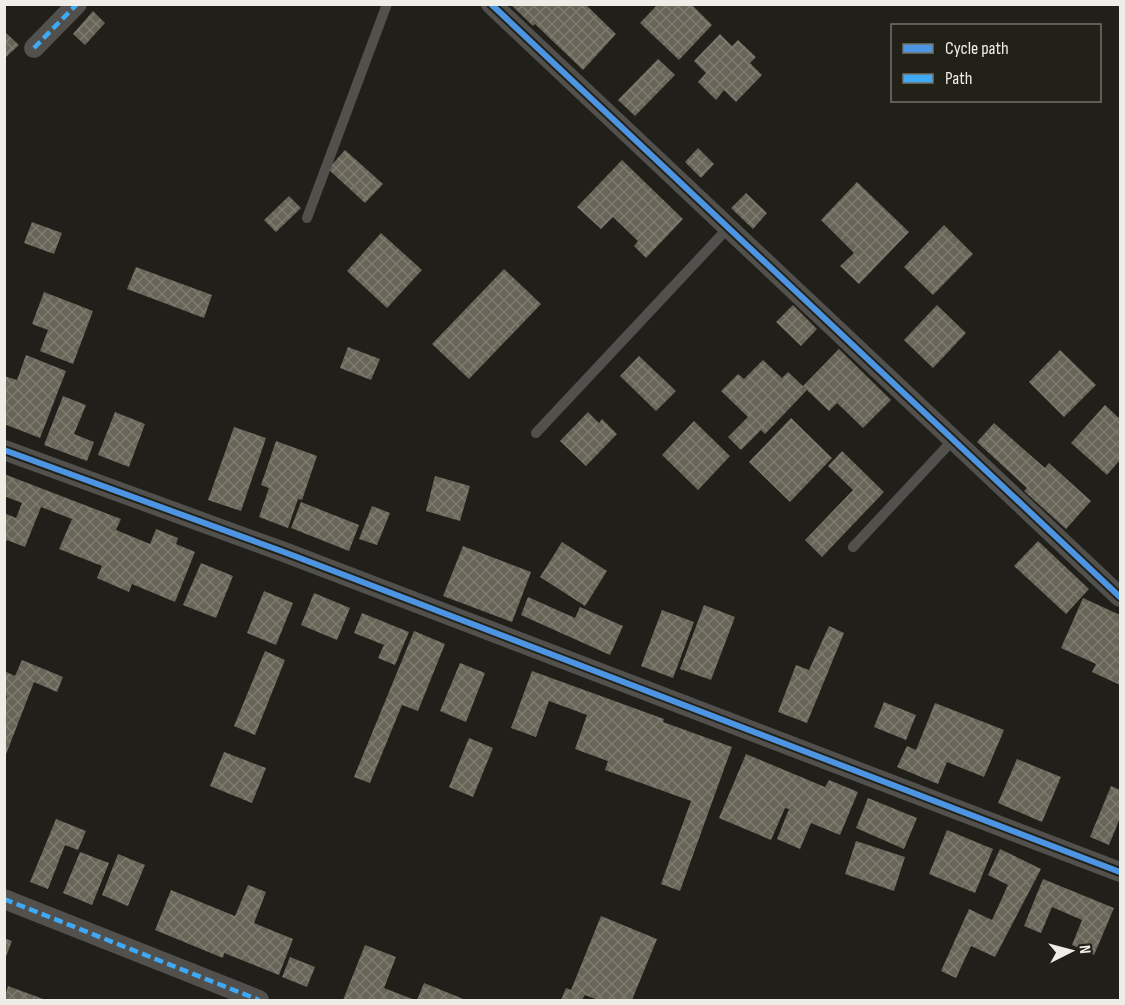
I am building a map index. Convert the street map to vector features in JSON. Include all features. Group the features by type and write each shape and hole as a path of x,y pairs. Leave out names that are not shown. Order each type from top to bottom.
{"street":[{"path":"34,48 77,4"},
{"path":"491,4 1120,597"},
{"path":"4,450 284,552 1120,872"},
{"path":"4,899 259,1000"}],"lane":[{"path":"307,218 387,4"},
{"path":"536,433 728,228"},
{"path":"853,547 953,440"}],"building":[{"path":"510,4 585,4 616,34 583,70 535,24 533,26"},
{"path":"658,4 691,4 712,25 679,60 640,23"},
{"path":"93,11 105,23 85,45 73,34"},
{"path":"4,31 19,45 6,57 4,56"},
{"path":"720,34 732,46 738,40 756,57 750,63 762,75 736,102 724,90 716,100 698,82 706,73 694,61"},
{"path":"658,59 675,75 635,116 618,100"},
{"path":"698,148 714,164 701,178 685,162"},
{"path":"345,150 383,184 365,203 328,169"},
{"path":"622,160 683,219 646,258 634,246 638,241 613,217 601,229 577,207"},
{"path":"857,182 909,232 859,284 840,266 854,253 821,220"},
{"path":"746,193 767,213 753,229 731,208"},
{"path":"289,196 301,208 276,232 264,220"},
{"path":"32,222 62,233 54,254 24,243"},
{"path":"944,225 973,254 933,295 904,267"},
{"path":"381,233 422,270 387,308 347,271"},
{"path":"136,267 212,295 204,318 127,289"},
{"path":"504,269 541,304 469,379 432,344"},
{"path":"44,292 93,311 73,364 40,351 48,330 32,324"},
{"path":"793,305 817,329 801,346 776,322"},
{"path":"937,305 966,333 933,368 904,340"},
{"path":"348,347 380,359 371,380 340,368"},
{"path":"839,349 891,400 863,428 837,403 829,411 807,390 765,434 761,430 741,450 728,437 748,417 721,391 738,374 744,379 763,360 782,378 788,372 803,386"},
{"path":"1060,350 1096,385 1064,417 1029,382"},
{"path":"26,355 66,371 40,438 4,424 4,376 17,380"},
{"path":"639,356 676,391 656,411 620,376"},
{"path":"63,396 86,405 74,434 94,442 87,461 44,445"},
{"path":"1105,405 1120,419 1120,460 1107,475 1071,443"},
{"path":"115,412 145,424 129,467 98,455"},
{"path":"588,412 599,423 602,419 617,434 586,466 560,441"},
{"path":"791,418 832,458 790,502 749,462"},
{"path":"694,421 730,456 698,490 662,455"},
{"path":"994,423 1045,468 1049,463 1091,501 1066,529 1024,491 1027,488 977,442"},
{"path":"234,427 266,438 241,511 208,500"},
{"path":"276,441 317,456 302,500 298,499 288,528 259,517 269,488 261,485"},
{"path":"842,451 884,492 822,557 805,540 853,490 828,466"},
{"path":"4,474 121,519 116,530 150,544 156,529 178,538 176,544 195,552 175,602 132,584 129,592 97,578 102,566 59,549 72,519 41,507 25,547 7,540 4,547 4,513 16,518 22,503 4,496"},
{"path":"435,476 470,486 460,521 426,511"},
{"path":"301,502 359,525 349,551 291,528"},
{"path":"372,506 390,513 377,545 359,539"},
{"path":"1038,541 1089,589 1066,614 1014,566"},
{"path":"562,542 607,571 585,606 540,577"},
{"path":"463,546 531,572 512,622 443,596"},
{"path":"201,563 233,576 216,618 183,605"},
{"path":"264,591 293,603 276,645 247,633"},
{"path":"314,593 350,608 337,640 301,625"},
{"path":"528,597 575,618 580,607 623,626 610,655 521,615"},
{"path":"1083,598 1120,615 1120,685 1092,672 1096,664 1061,648"},
{"path":"704,605 735,617 711,680 680,669"},
{"path":"662,610 694,622 673,678 641,666"},
{"path":"362,613 409,632 395,665 378,658 384,645 354,633"},
{"path":"829,626 844,633 807,723 778,712 796,665 809,670"},
{"path":"414,631 445,644 418,711 402,705 370,783 354,777"},
{"path":"265,651 285,660 255,735 234,726"},
{"path":"22,660 63,677 57,692 34,682 5,757 4,704 7,696 4,695 4,671 15,676"},
{"path":"460,663 485,673 466,722 440,711"},
{"path":"532,671 664,719 663,722 732,747 680,891 661,884 691,801 605,770 608,761 575,749 587,715 549,701 536,737 511,728"},
{"path":"884,702 916,715 906,740 874,727"},
{"path":"935,703 1004,730 984,777 947,762 938,784 897,767 907,746 916,750"},
{"path":"469,738 493,748 473,797 449,787"},
{"path":"224,752 266,768 252,803 210,786"},
{"path":"746,754 825,787 829,780 858,792 840,835 811,823 800,849 777,839 789,809 785,808 771,840 719,818"},
{"path":"1017,759 1061,777 1042,822 998,803"},
{"path":"1111,786 1120,790 1120,818 1109,845 1090,837"},
{"path":"868,798 917,818 904,849 856,828"},
{"path":"56,819 86,831 78,850 65,845 48,889 30,882"},
{"path":"947,830 993,849 975,893 929,874"},
{"path":"856,841 905,857 894,891 845,874"},
{"path":"1000,849 1041,869 995,957 971,946 956,978 941,971 969,909 992,920 1008,885 988,875"},
{"path":"80,852 109,863 92,905 63,893"},
{"path":"118,854 145,865 128,906 102,895"},
{"path":"1043,879 1114,908 1094,955 1072,945 1082,920 1052,907 1041,933 1024,926"},
{"path":"248,885 266,892 254,923 293,939 279,975 224,953 223,958 155,930 171,890 235,916"},
{"path":"601,916 657,939 632,1000 598,1000 585,995 582,1000 561,1000 566,988 571,990"},
{"path":"4,938 12,941 5,959 4,959"},
{"path":"365,945 396,957 384,988 415,1000 343,1000"},
{"path":"290,957 315,967 307,987 282,977"},
{"path":"424,983 466,1000 417,1000"},
{"path":"8,986 46,1000 4,1000"}],"marked path":[{"path":"34,48 77,4"},
{"path":"4,899 259,1000"}],"cycle path":[{"path":"491,4 1120,597"},
{"path":"4,450 284,552 1120,872"}]}
